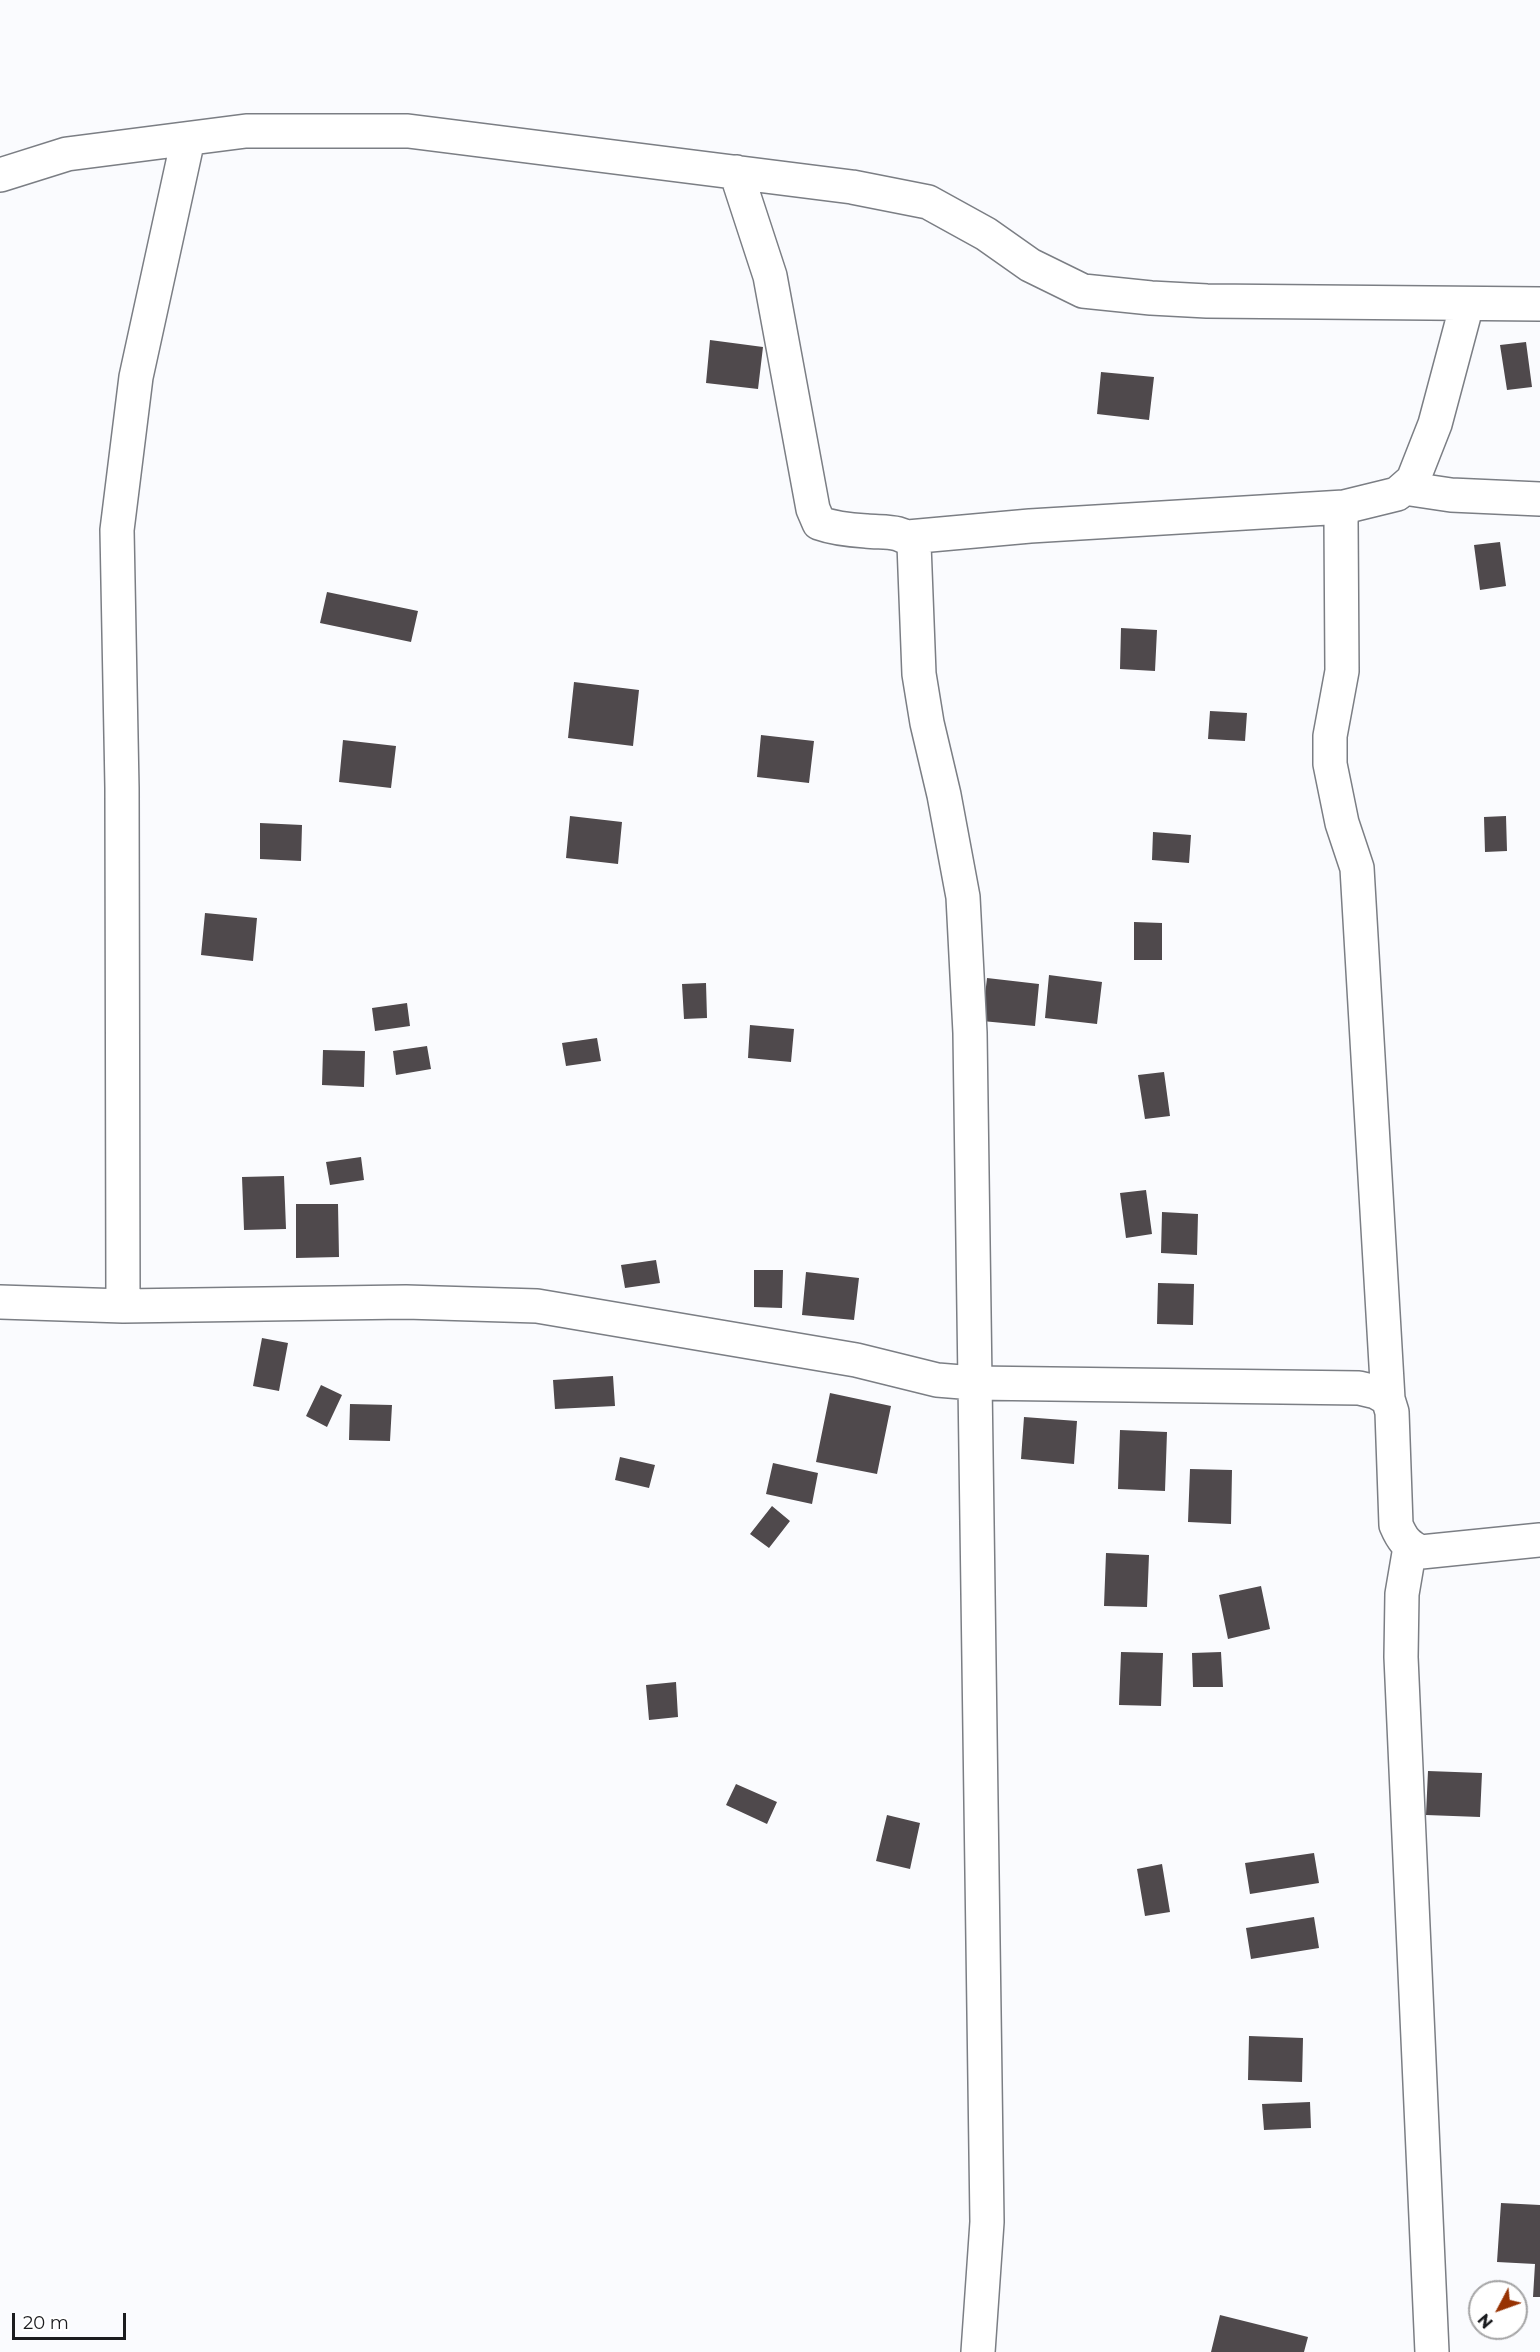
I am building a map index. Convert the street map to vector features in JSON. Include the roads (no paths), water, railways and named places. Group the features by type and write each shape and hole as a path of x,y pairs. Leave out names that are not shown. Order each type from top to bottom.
{"street":[{"path":"0,175 68,154 246,131 408,131 852,187 928,202 986,234 1030,265 1083,291 1207,301 1540,304"},
{"path":"123,1306 122,788 117,530 136,377 188,139"},
{"path":"736,172 770,276 813,509 819,523 866,531 892,532 908,537 1030,526 1344,507 1397,494 1413,480 1435,424 1467,304"},
{"path":"1404,488 1451,495 1540,499"},
{"path":"1344,507 1341,520 1342,671 1330,736 1330,764 1341,823 1357,868 1388,1399 1392,1412 1396,1525 1402,1539 1410,1547 1421,1552 1540,1539"},
{"path":"908,537 914,544 919,674 927,723 960,878 965,914 970,1033 987,2222 978,2352"},
{"path":"0,1302 123,1306 406,1302 537,1306 856,1360 937,1380 974,1383 1359,1388 1376,1392 1388,1399"},
{"path":"1410,1547 1402,1594 1401,1658 1432,2352"}]}
